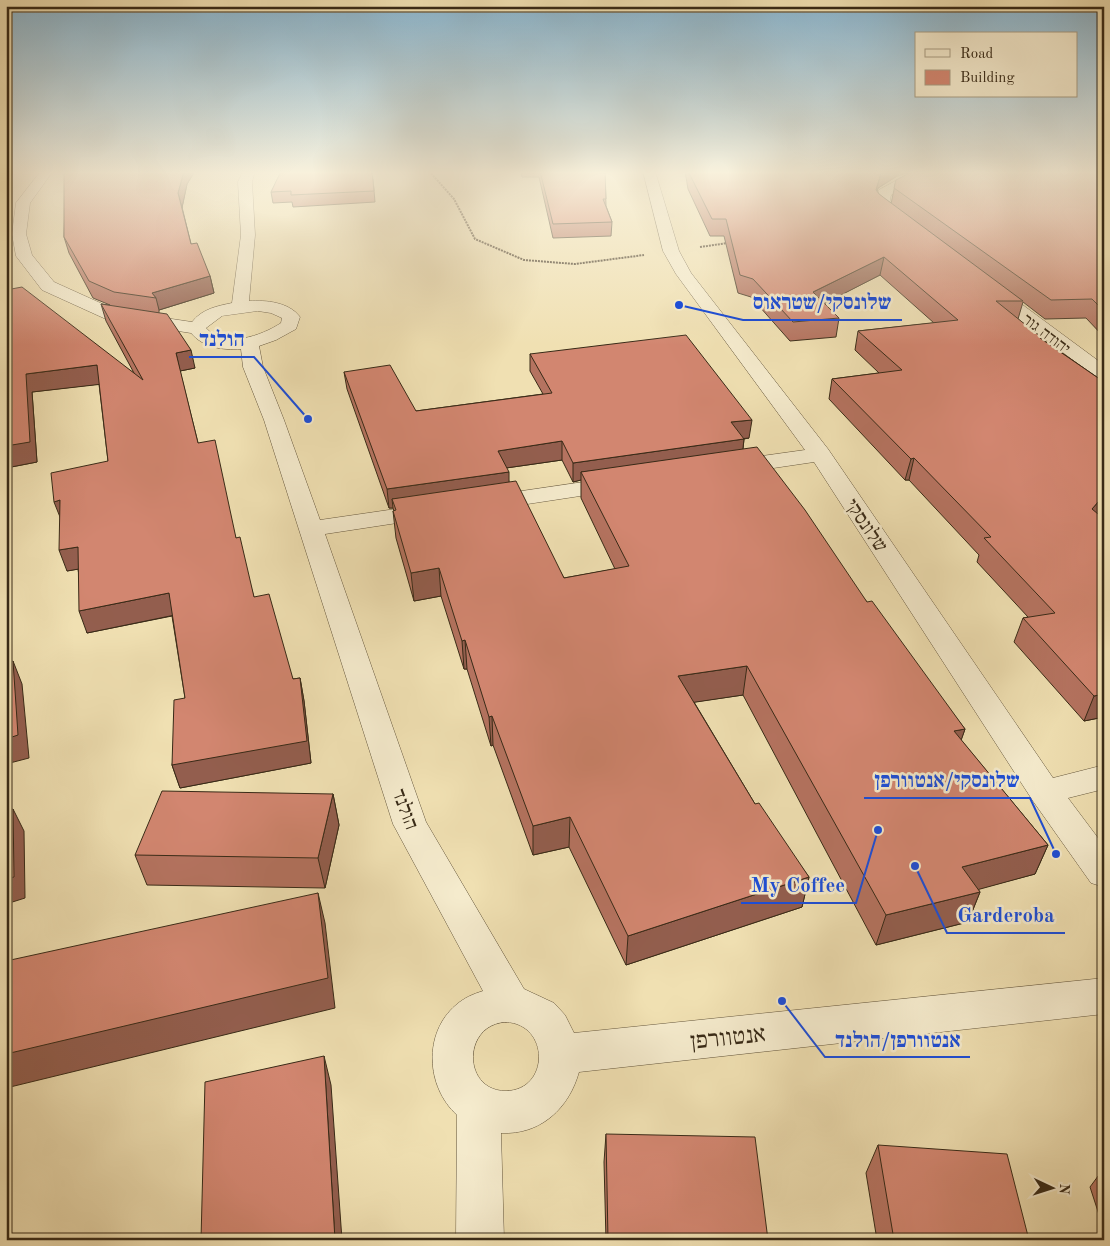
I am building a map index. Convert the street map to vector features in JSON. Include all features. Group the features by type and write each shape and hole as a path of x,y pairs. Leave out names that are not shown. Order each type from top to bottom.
{"street":[{"path":"20,229 24,256 48,286 114,316 197,328 202,336 212,341 230,343 250,342 280,333 290,325 291,317 275,308 258,306 240,307 217,312 206,317 197,328"},
{"path":"240,307 248,229"},
{"name":"שלונסקי","path":"665,229 671,251 684,274 820,454 1045,792 1104,873"},
{"path":"912,229 917,233"},
{"name":"יהודה גור","path":"981,282 1104,374"},
{"name":"הולנד","path":"250,342 253,367 274,420 410,824 512,1005"},
{"path":"712,470 820,454"},
{"path":"311,529 644,480"},
{"path":"1045,792 1104,777"},
{"name":"אנטוורפן","path":"562,1054 1104,996"},
{"path":"512,1005 527,1008 540,1015 552,1026 559,1039 562,1054 560,1072 550,1089 537,1102 518,1110 498,1111 479,1106 464,1094 454,1078 450,1061 454,1042 462,1026 476,1014 493,1007 512,1005"},
{"path":"479,1106 480,1240"}],"path":[{"path":"470,229 475,239 524,260 575,264 733,242"}],"building":[{"path":"64,229 187,229 191,244 197,243 210,276 152,293 156,298 114,292 89,281 64,237"},
{"path":"729,229 926,229 1023,301 996,301 1042,338 1040,338 1104,382 1104,495 1092,509 1104,519 1104,694 1094,696 1023,618 1055,613 984,538 991,537 914,458 911,459 832,379 902,370 858,331 958,320 884,257 813,292 839,318 793,322 753,279 740,275"},
{"path":"952,229 1104,229 1104,311 1092,299 1051,300"},
{"path":"22,287 143,380 101,304 167,314 191,350 176,353 198,443 215,440 236,538 240,537 254,597 269,594 293,679 300,678 307,741 172,765 174,700 185,698 169,593 79,611 78,547 59,550 60,500 54,502 51,473 108,461 97,365 26,374 30,442 6,446 6,290"},
{"path":"686,335 752,420 731,422 744,439 573,463 562,441 498,451 509,472 387,489 344,372 390,365 416,411 552,393 530,354"},
{"path":"757,447 805,510 867,602 872,601 965,729 954,731 1048,845 962,867 980,892 886,915 747,666 678,676 755,804 759,803 809,877 628,936 570,817 533,826 492,716 489,717 465,640 462,641 439,568 411,573 393,511 396,510 392,499 516,481 564,578 629,566 581,472"},
{"path":"13,661 18,735 6,739 6,663"},
{"path":"162,791 333,794 318,858 135,855"},
{"path":"13,809 14,877 6,879 6,811"},
{"path":"318,893 328,978 6,1054 6,961"},
{"path":"324,1056 335,1240 201,1240 205,1082"},
{"path":"606,1134 755,1137 768,1240 608,1240"},
{"path":"878,1145 1007,1154 1029,1240 894,1240"}],"place":[{"name":"שלונסקי/שטראוס","path":"679,305"},
{"name":"הולנד","path":"308,419"},
{"name":"My Coffee","path":"878,830"},
{"name":"שלונסקי/אנטוורפן","path":"1056,854"},
{"name":"Garderoba","path":"915,866"},
{"name":"אנטוורפן/הולנד","path":"782,1001"}]}
